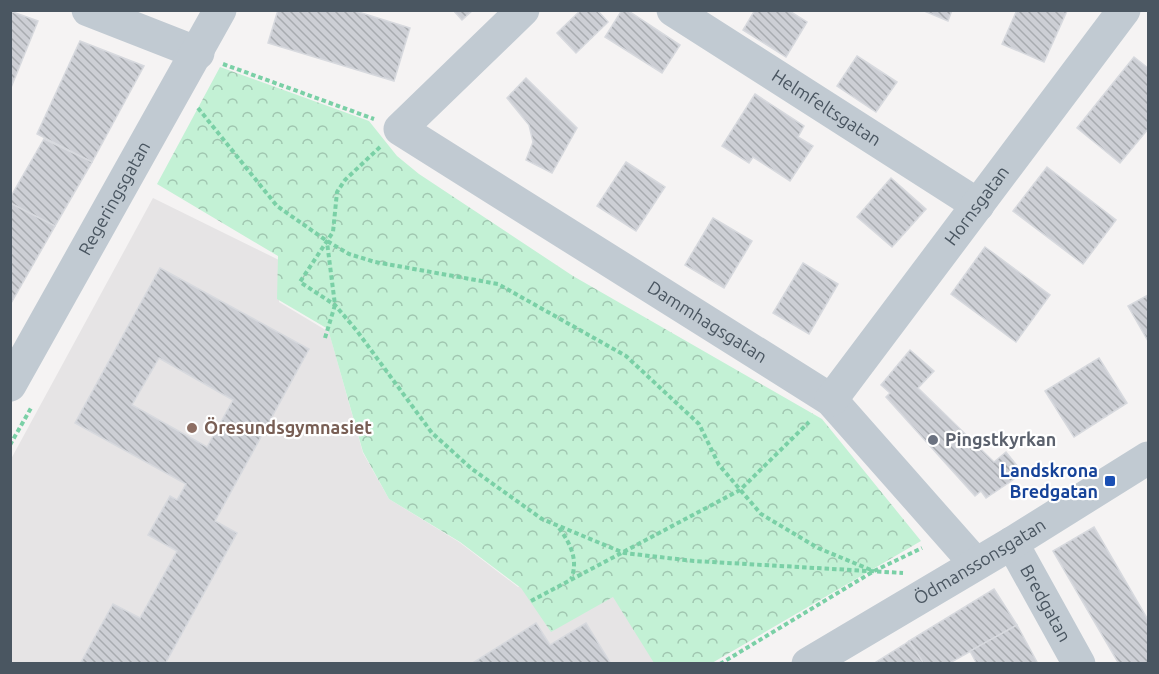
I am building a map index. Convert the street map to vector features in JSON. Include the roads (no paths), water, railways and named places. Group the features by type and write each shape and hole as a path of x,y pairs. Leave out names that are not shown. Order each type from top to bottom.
{"street":[{"path":"88,10 209,58"},
{"name":"Regeringsgatan","path":"10,385 209,58 220,10"},
{"name":"Dammhagsgatan","path":"523,10 400,129 831,400 975,563"},
{"name":"Helmfeltsgatan","path":"673,10 978,206"},
{"name":"Hornsgatan","path":"831,400 1124,10"},
{"name":"Ödmanssonsgatan","path":"808,663 1012,543 1149,458"},
{"name":"Bredgatan","path":"1012,543 1079,663"}],"place":[{"name":"Öresundsgymnasiet","path":"192,428"},
{"name":"Pingstkyrkan","path":"933,440"},
{"name":"Landskrona Bredgatan","path":"1110,481"}]}
